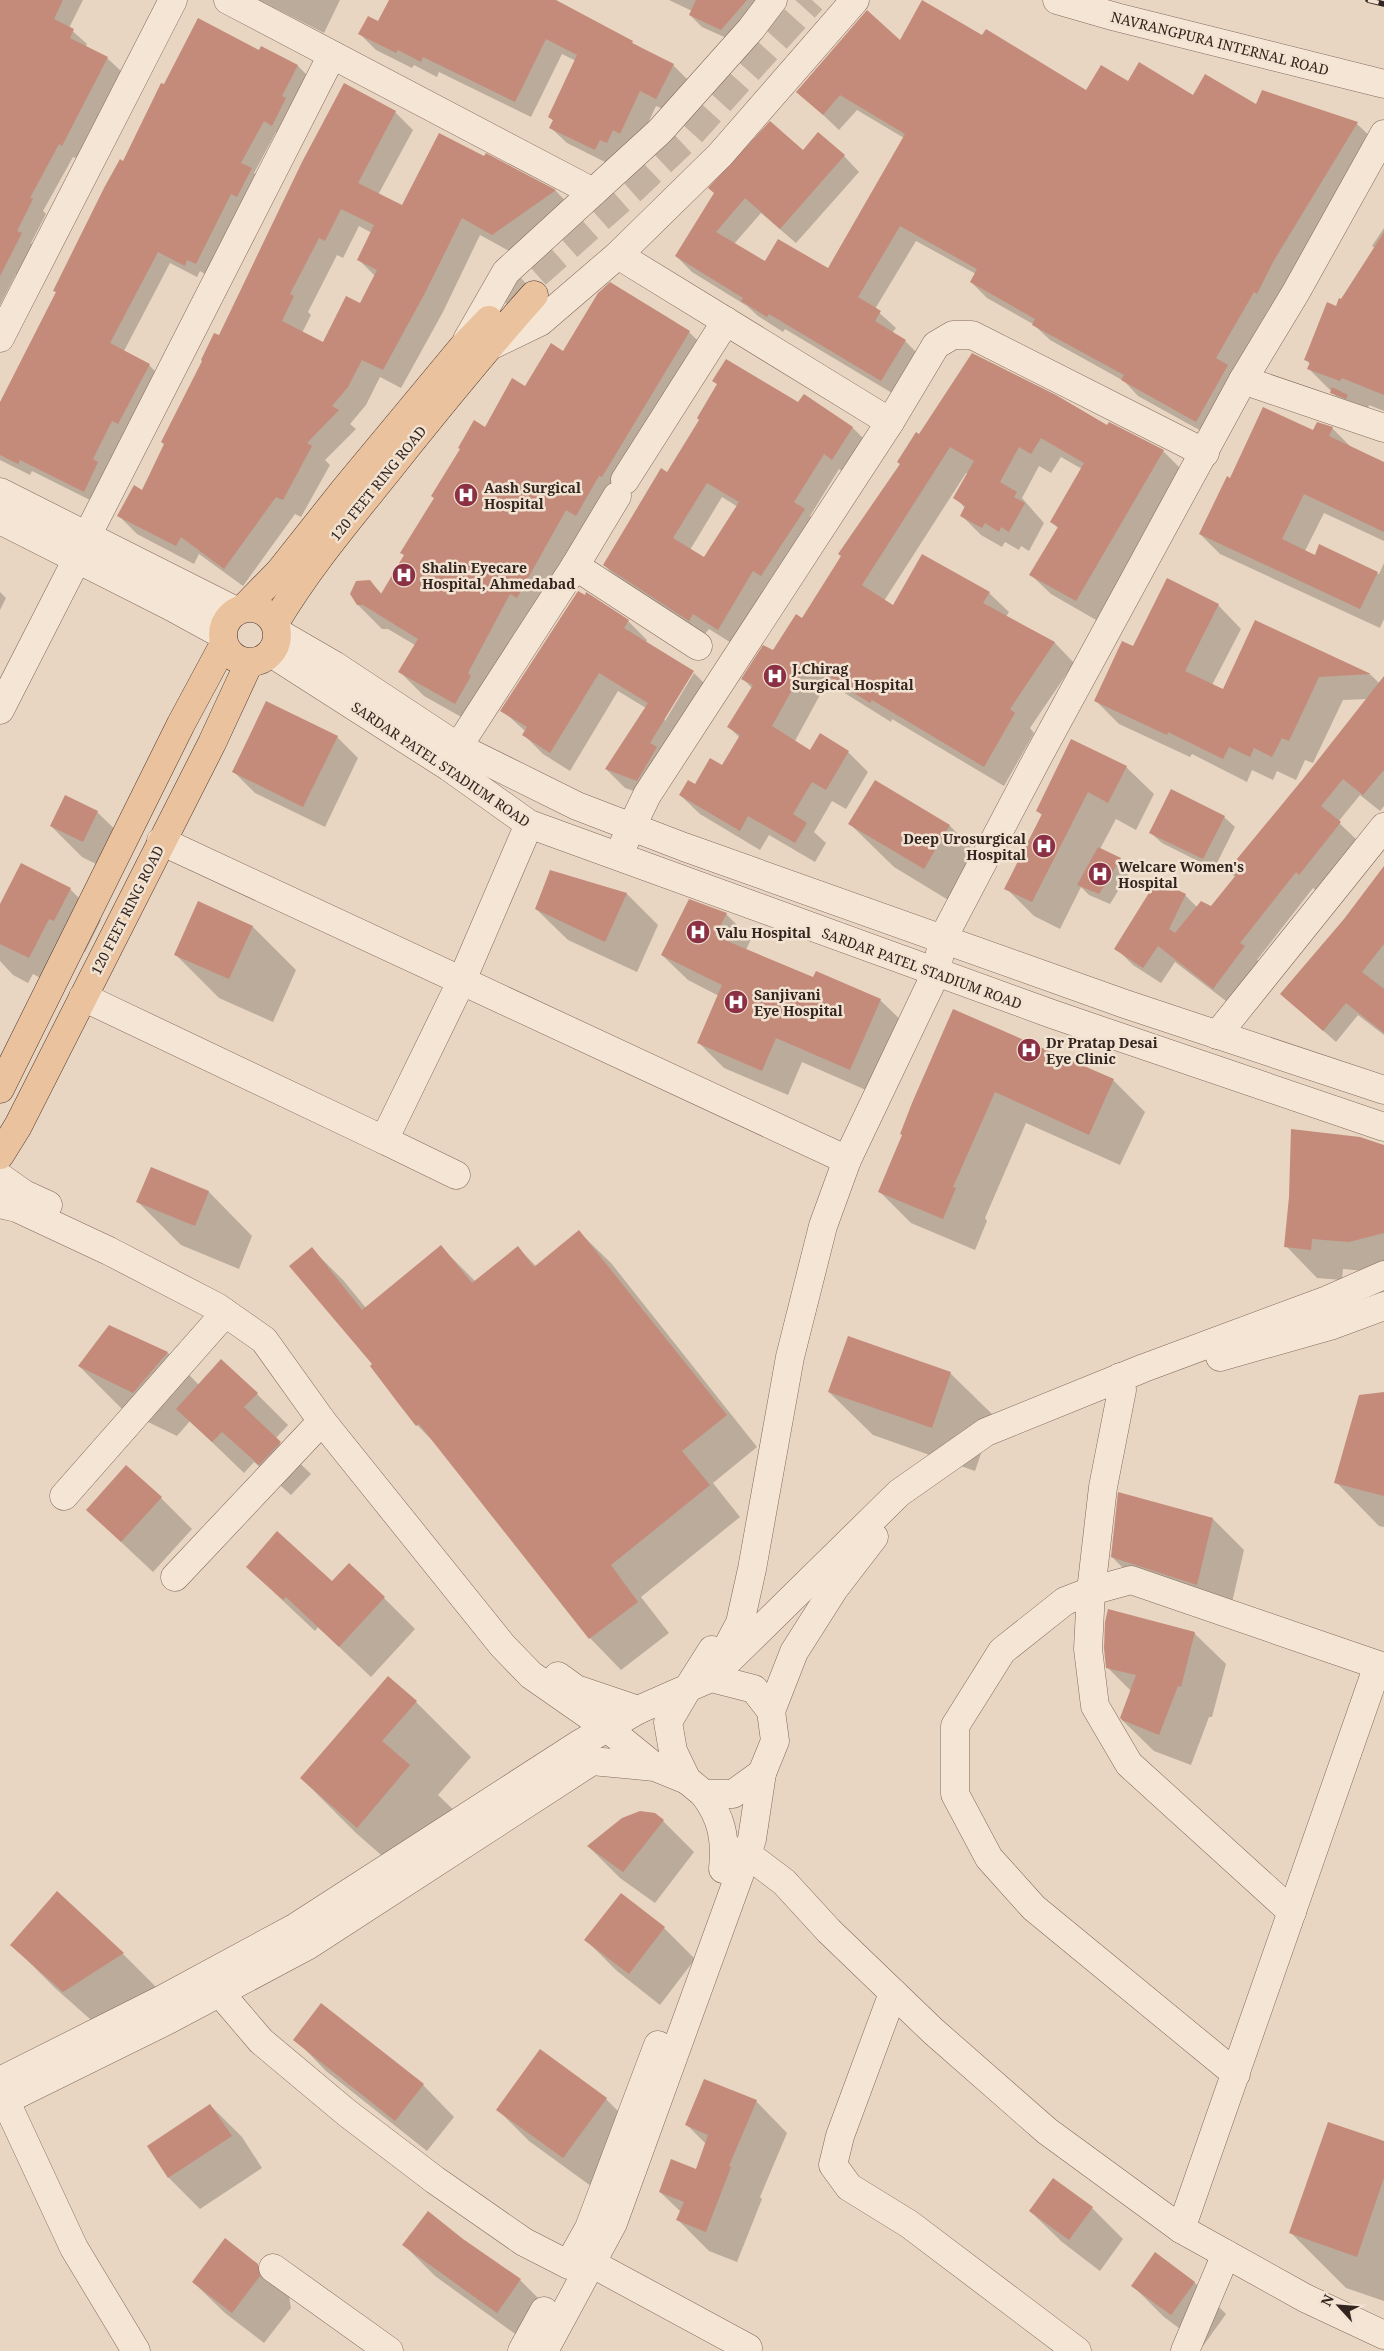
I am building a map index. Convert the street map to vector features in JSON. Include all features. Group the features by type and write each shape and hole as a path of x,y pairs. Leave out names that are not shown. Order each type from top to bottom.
{"main road":[{"path":"475,347 534,295"},
{"path":"475,347 505,302"},
{"name":"120 FEET RING ROAD","path":"240,610 280,571 345,489 475,347"},
{"name":"120 FEET RING ROAD","path":"0,1156 18,1126 212,743 268,643 299,582 475,347"},
{"path":"4,1072 223,640 226,622 240,610 253,607 262,610 268,643 233,657 223,640"}],"street":[{"path":"0,338 173,0"},
{"path":"228,0 594,192"},
{"path":"475,347 506,272 660,131 751,29 773,0"},
{"path":"475,347 540,322 618,255 720,155 855,0"},
{"name":"NAVRANGPURA INTERNAL ROAD","path":"1056,0 1236,48 1384,84"},
{"path":"0,710 332,55"},
{"path":"699,1683 752,1569 790,1357 822,1226 847,1160 936,973 943,938 1038,756 1244,380 1296,292 1384,134"},
{"path":"618,255 890,422"},
{"path":"453,757 575,566 621,488 726,321"},
{"path":"619,856 630,826 647,796 890,422 936,345 953,334 972,335 1205,453"},
{"path":"1244,380 1384,428"},
{"path":"0,492 223,640"},
{"path":"0,520 82,548 240,610"},
{"path":"575,566 698,646"},
{"name":"SARDAR PATEL STADIUM ROAD","path":"268,643 334,665 453,757 529,824 936,973 1384,1127"},
{"name":"SARDAR PATEL STADIUM ROAD","path":"453,757 630,826 943,938 1217,1035 1384,1090"},
{"path":"384,1140 462,980 529,824"},
{"path":"1217,1035 1384,827"},
{"path":"161,842 847,1160"},
{"path":"83,997 456,1175"},
{"path":"0,1177 24,1194 226,1293 275,1329 332,1406 513,1635 542,1663 576,1689 638,1710"},
{"path":"0,1204 17,1208 108,1251 225,1313 264,1340 322,1421 502,1646 531,1675 607,1728 655,1767 696,1787 733,1794 762,1773"},
{"path":"1384,1275 1121,1384 986,1432 899,1493 699,1683 668,1722 674,1751 696,1787 717,1811 736,1852 784,1882 829,1931 933,2031 1047,2131 1181,2229 1305,2298 1384,2336"},
{"path":"522,2351 580,2264 613,2223 736,1852 752,1839 762,1773 775,1741 771,1711 794,1652 834,1589 884,1525 956,1467 1121,1384 1333,1325 1384,1306"},
{"path":"64,1496 225,1313"},
{"path":"1121,1384 1103,1487 1091,1591 1088,1649 1095,1706 1128,1764 1292,1912"},
{"path":"175,1577 322,1421"},
{"path":"1181,2229 1236,2074 1378,1665 1131,1580 1091,1591 1065,1601 1002,1651 955,1726 955,1794 989,1858 1034,1908 1236,2074"},
{"path":"1,2094 160,2000 296,1928 638,1710 699,1683 754,1689 771,1711"},
{"path":"1,2094 220,1993 307,1946 592,1761 655,1767"},
{"path":"220,1993 261,2042 347,2113 435,2180 524,2242 580,2264 748,2348"},
{"path":"893,1993 840,2136 833,2165 849,2187 909,2224 1077,2351"},
{"path":"1,2094 74,2248 136,2351"},
{"path":"1185,2351 1226,2254"},
{"path":"544,2351 580,2264"},
{"path":"273,2268 389,2351"}],"building":[{"path":"0,0 63,0 54,19 74,29 70,38 108,57 62,146 59,144 30,198 33,199 17,231 22,233 0,276"},
{"path":"389,0 556,0 633,41 632,43 674,64 656,99 640,91 620,134 613,130 607,143 600,140 595,150 549,128 553,120 548,117 577,55 546,39 515,102 423,57 421,62 398,50 396,53 358,34 368,16 378,21"},
{"path":"696,0 747,0 721,30 689,15"},
{"path":"922,0 982,35 986,29 1086,90 1101,65 1128,81 1139,62 1193,95 1205,74 1256,104 1262,90 1358,122 1273,262 1257,294 1254,292 1216,358 1228,365 1196,422 1121,380 1124,375 1032,325 1035,319 970,282 977,269 900,226 858,297 881,311 875,321 906,340 881,381 769,314 767,317 741,301 743,298 675,256 714,193 708,188 770,121 803,150 818,132 845,155 780,229 745,198 716,232 765,261 778,239 828,268 905,134 840,95 823,115 796,92 867,10 900,40"},
{"path":"198,18 259,50 261,46 298,65 282,96 286,98 272,126 264,121 241,163 252,168 237,197 231,194 196,264 187,260 185,266 158,252 110,343 150,364 118,424 112,421 93,459 98,462 84,492 20,460 18,464 0,455 0,402 56,292 53,291 104,188 120,159 123,161 161,83 164,84"},
{"path":"344,83 396,111 358,183 402,205 439,133 484,156 486,153 556,190 492,235 462,218 425,293 383,370 362,360 348,387 332,406 339,410 307,443 312,446 283,500 276,497 224,569 181,537 176,546 117,516 134,485 142,490 164,444 161,442 214,333 219,335 302,162","holes":["341,209 374,225 357,260 377,270 360,303 346,296 323,342 282,321 294,296 290,294 319,238 325,241"]},
{"path":"1384,232 1384,395 1342,378 1340,381 1307,369 1310,362 1304,360 1327,302 1336,306 1339,298 1341,299"},
{"path":"610,282 690,331 602,477 599,476 576,516 566,510 517,598 510,594 468,673 471,676 455,704 398,672 418,639 363,605 357,605 350,594 356,581 370,580 381,594 404,555 400,553 434,498 431,496 460,449 458,448 474,420 485,427 512,378 525,386 551,343 563,351 598,293"},
{"path":"972,353 1056,395 1107,425 1109,422 1164,450 1076,601 1029,575 1058,527 1050,522 1084,463 1041,438 1031,454 1019,447 1000,482 1017,492 1014,497 1025,503 1009,532 1001,527 999,532 985,523 982,528 960,516 965,506 953,498 974,461 950,447 862,585 893,605 922,554 990,592 983,603 1055,642 1010,709 1015,713 984,767 872,700 870,703 807,663 772,726 810,750 820,733 849,751 826,790 812,782 793,814 807,823 795,843 748,816 740,831 679,795 688,780 695,784 710,758 722,765 740,735 727,727 753,685 741,679 763,645 773,650 796,614 802,618 841,556 838,554 900,464 897,462 916,432 919,434"},
{"path":"726,359 798,402 804,394 853,427 832,460 824,454 794,502 805,509 761,576 753,571 718,630 693,614 689,621 603,565 661,468 667,472 699,420 697,418 717,384 712,381","holes":["707,483 739,502 704,557 673,538"]},
{"path":"1332,387 1348,395 1346,399 1330,393"},
{"path":"1263,407 1313,430 1317,422 1333,427 1329,436 1384,462 1384,532 1304,494 1282,539 1315,555 1319,544 1378,572 1360,609 1199,534 1227,476 1230,478"},
{"path":"1167,578 1219,604 1185,671 1223,689 1255,620 1371,674 1319,677 1289,741 1282,738 1272,757 1254,748 1250,757 1229,747 1223,759 1168,732 1167,735 1094,701 1122,641 1133,646"},
{"path":"578,591 585,595 586,592 629,620 624,628 694,671 650,743 657,747 637,781 605,769 648,703 599,673 550,753 522,735 527,727 500,711"},
{"path":"1384,676 1384,770 1363,795 1343,779 1321,806 1341,822 1299,875 1296,872 1240,943 1245,946 1213,989 1158,946 1143,968 1114,949 1157,880 1186,894 1169,929 1175,933 1201,901 1211,906 1236,875 1227,871 1303,779"},
{"path":"266,701 338,736 303,807 232,772"},
{"path":"1071,739 1127,766 1108,803 1088,792 1032,902 1004,889 1042,814 1036,811"},
{"path":"875,780 950,825 924,869 848,824"},
{"path":"1171,789 1225,816 1203,859 1149,833"},
{"path":"65,795 98,811 83,842 50,826"},
{"path":"1098,847 1121,858 1099,894 1077,885"},
{"path":"21,863 71,888 54,921 49,919 29,958 0,944 0,904"},
{"path":"1384,866 1384,944 1362,972 1384,989 1384,1033 1346,1003 1323,1031 1280,994 1344,919"},
{"path":"550,870 627,893 605,942 535,909"},
{"path":"689,899 727,913 715,936 813,977 816,971 881,999 850,1070 776,1038 762,1071 697,1043 722,985 661,955"},
{"path":"198,901 253,926 229,979 174,955"},
{"path":"953,1009 1114,1079 1089,1135 995,1092 953,1187 956,1188 943,1219 878,1192 902,1135 900,1134 912,1103"},
{"path":"1291,1129 1360,1137 1384,1145 1384,1233 1349,1242 1312,1239 1311,1250 1284,1247 1289,1197"},
{"path":"151,1167 209,1191 195,1226 136,1202"},
{"path":"579,1230 727,1415 682,1451 710,1485 611,1565 638,1602 589,1639 419,1424 416,1426 370,1366 372,1364 289,1266 312,1247 362,1310 441,1245 472,1283 518,1246 534,1267"},
{"path":"109,1325 168,1352 133,1393 78,1366"},
{"path":"848,1336 951,1372 932,1428 828,1392"},
{"path":"221,1359 258,1393 244,1407 281,1442 259,1465 222,1432 212,1442 176,1409"},
{"path":"1384,1392 1384,1496 1334,1483 1359,1395"},
{"path":"126,1465 162,1497 121,1542 86,1510"},
{"path":"1118,1492 1213,1518 1197,1585 1111,1557"},
{"path":"277,1531 332,1581 349,1563 385,1597 339,1647 286,1597 283,1600 246,1567"},
{"path":"1108,1609 1195,1632 1181,1687 1178,1686 1159,1735 1120,1718 1136,1675 1106,1668 1104,1648 1105,1622"},
{"path":"388,1676 417,1701 382,1741 410,1765 357,1828 300,1778"},
{"path":"640,1811 655,1813 664,1820 623,1872 587,1846 622,1818"},
{"path":"57,1891 124,1953 63,1992 10,1945"},
{"path":"621,1893 665,1927 629,1974 584,1940"},
{"path":"321,2003 424,2084 395,2121 293,2040"},
{"path":"540,2049 607,2098 563,2158 496,2110"},
{"path":"704,2079 757,2100 729,2166 731,2167 706,2232 676,2220 684,2202 659,2192 671,2159 696,2169 708,2135 685,2125"},
{"path":"210,2104 232,2136 168,2178 147,2146"},
{"path":"1328,2122 1384,2141 1384,2178 1357,2257 1289,2233"},
{"path":"1053,2178 1093,2207 1069,2240 1029,2211"},
{"path":"428,2211 463,2239 521,2279 497,2313 402,2245"},
{"path":"225,2238 258,2264 260,2276 232,2313 192,2282"},
{"path":"1155,2252 1195,2282 1171,2315 1131,2286"}],"tunnel":[{"path":"505,302 633,189 688,137 812,0"}],"railway":[{"path":"1368,0 1384,4"}],"place":[{"name":"Aash Surgical Hospital","path":"466,495"},
{"name":"Shalin Eyecare Hospital, Ahmedabad","path":"404,575"},
{"name":"J.Chirag Surgical Hospital","path":"775,676"},
{"name":"Deep Urosurgical Hospital","path":"1044,846"},
{"name":"Welcare Women's Hospital","path":"1100,874"},
{"name":"Valu Hospital","path":"698,932"},
{"name":"Sanjivani Eye Hospital","path":"736,1002"},
{"name":"Dr Pratap Desai Eye Clinic","path":"1029,1050"}]}
